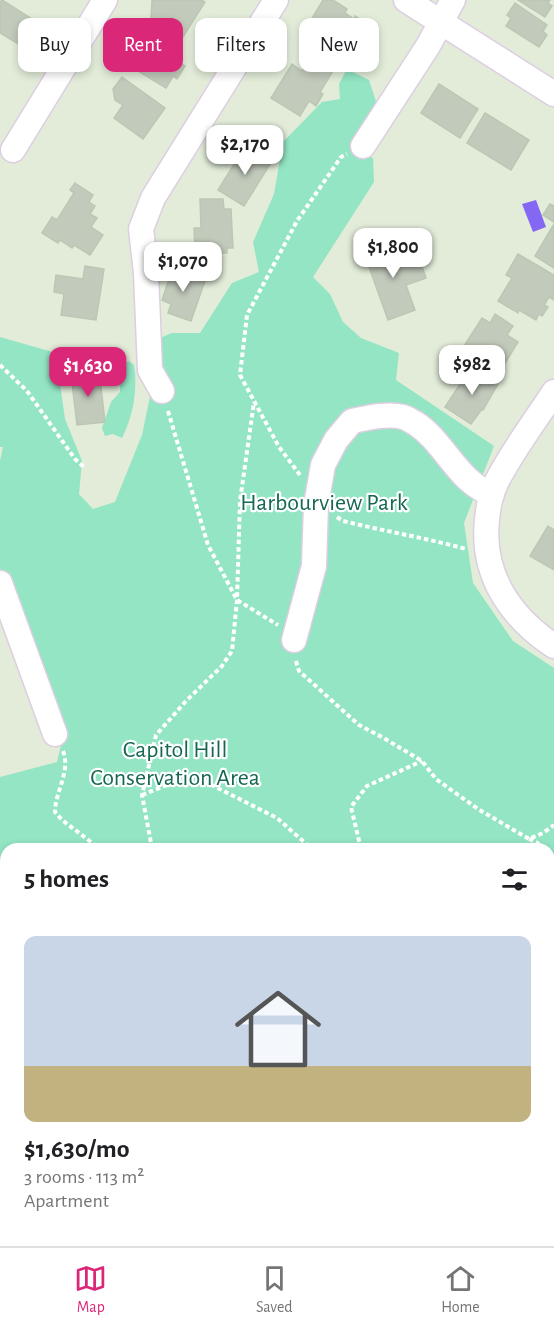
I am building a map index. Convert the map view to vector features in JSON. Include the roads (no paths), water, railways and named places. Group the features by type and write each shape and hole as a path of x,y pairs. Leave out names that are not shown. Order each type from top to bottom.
{"street":[{"path":"13,150 105,0"},
{"path":"162,391 150,370 146,273 141,229 153,198 276,0"},
{"path":"406,0 554,94"},
{"path":"363,146 428,46 453,0"},
{"path":"554,392 497,481 492,494 486,535 490,567 496,585 506,602 519,618 554,646"},
{"path":"294,640 314,566 316,505 323,465 336,440 352,420 403,417 425,430 480,490 492,494"},
{"path":"0,583 55,734"}],"park label":[{"name":"Harbourview Park","path":"324,503"},
{"name":"Capitol Hill Conservation Area","path":"175,764"}]}
